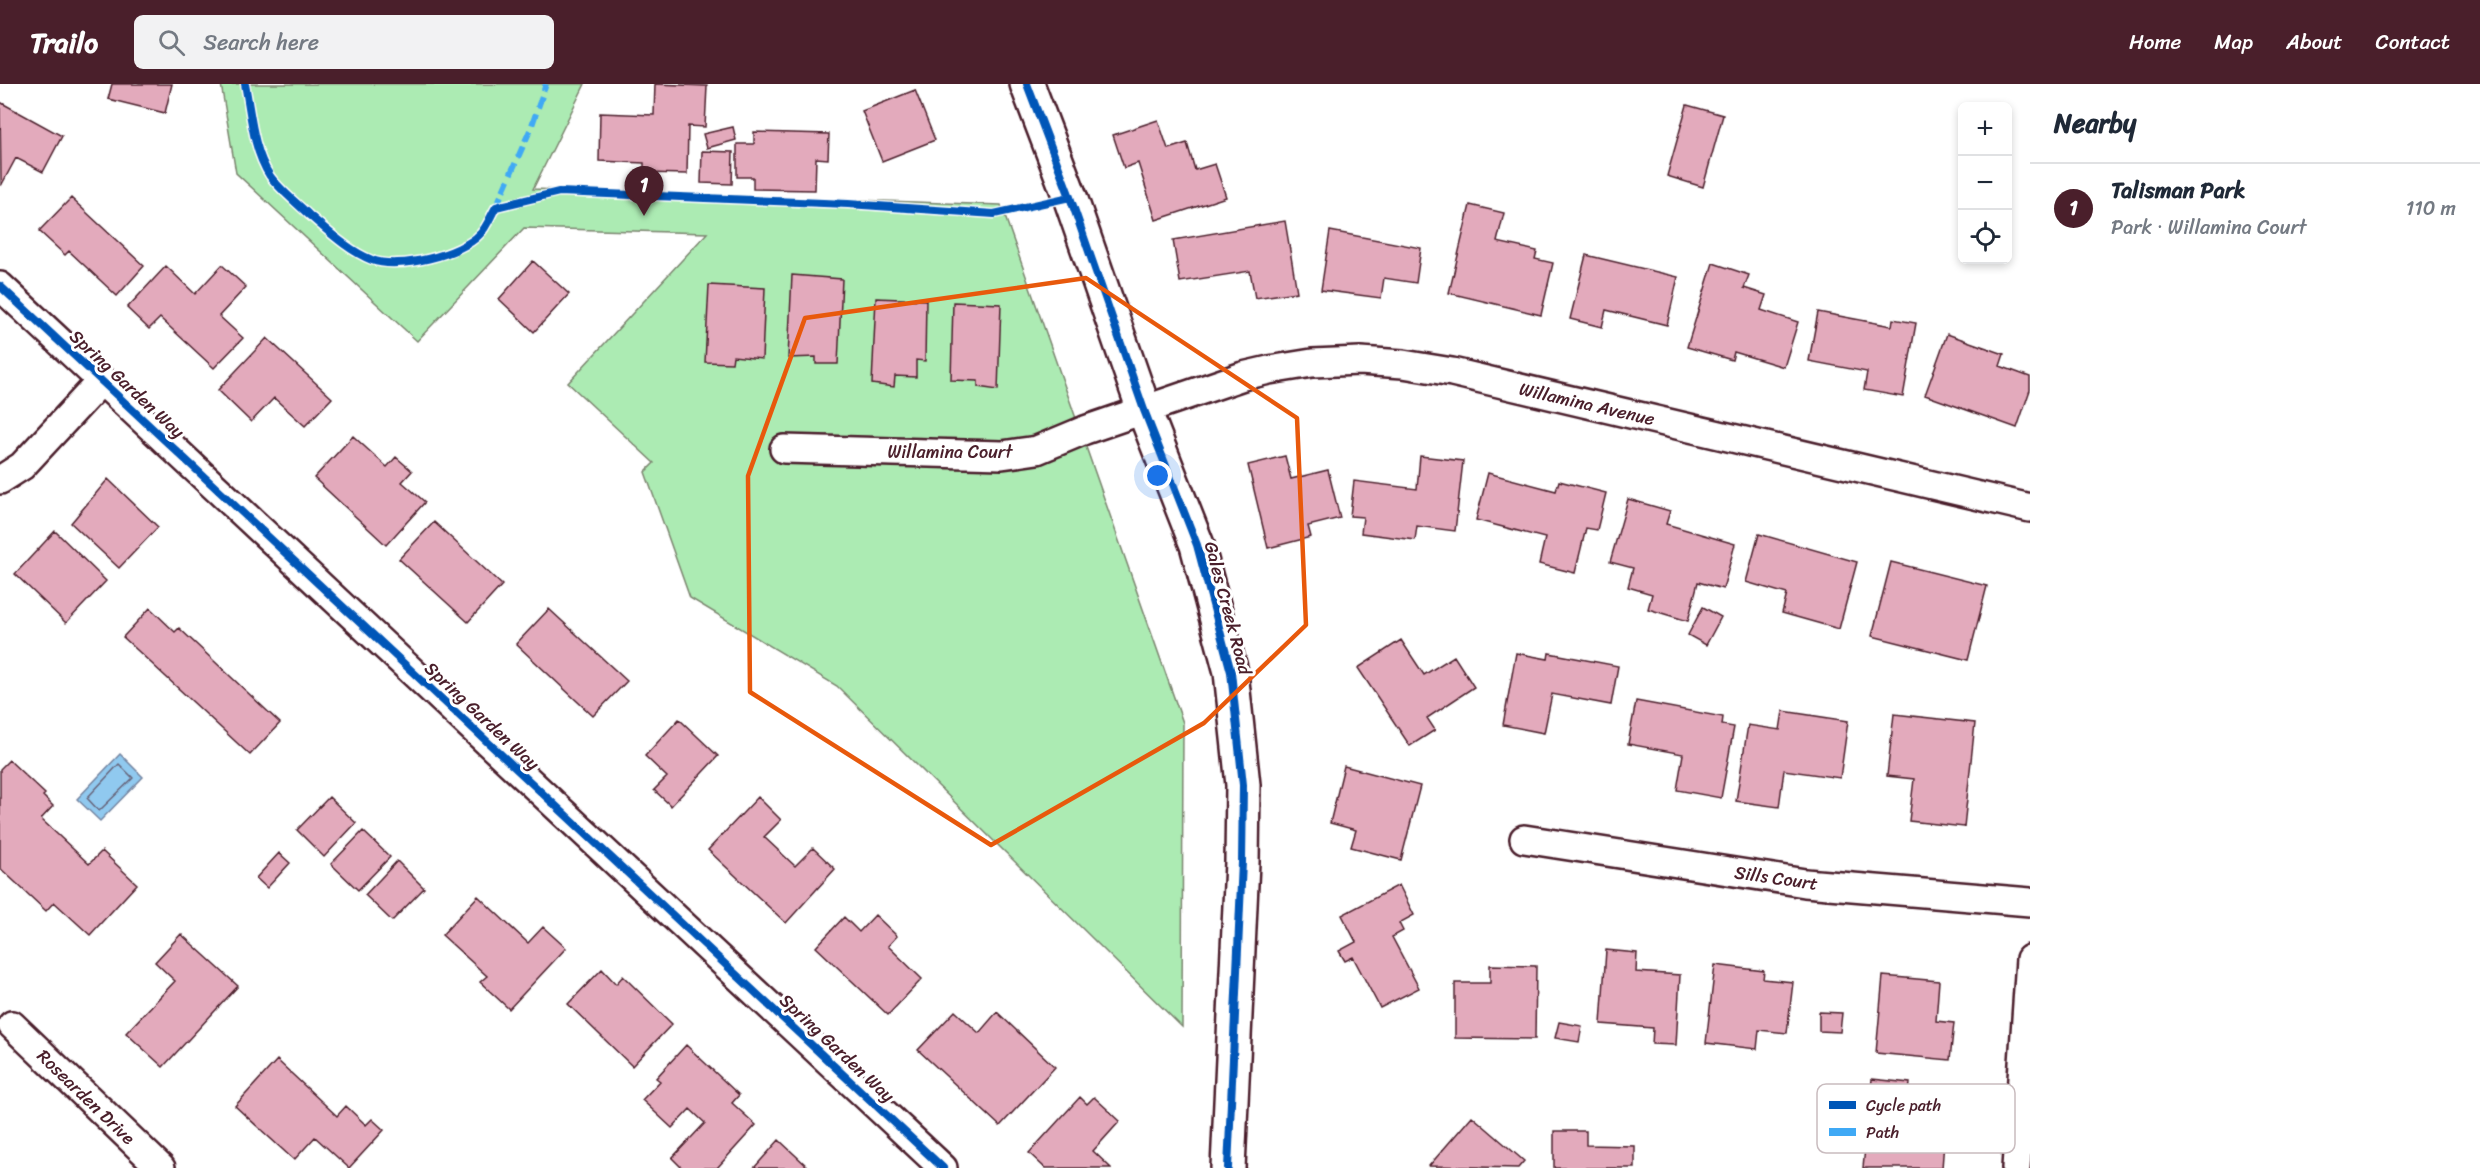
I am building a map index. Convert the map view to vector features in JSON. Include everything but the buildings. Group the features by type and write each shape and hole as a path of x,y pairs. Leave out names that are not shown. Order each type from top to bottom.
{"main road":[{"name":"Gales Creek Road","path":"1027,84 1074,209 1144,410 1197,545 1231,672 1243,785 1242,862 1228,1168"}],"street":[{"name":"Spring Garden Way","path":"0,286 943,1168"},
{"name":"Willamina Avenue","path":"1144,410 1243,376 1269,370 1312,363 1360,361 1403,364 1452,372 2030,508"},
{"path":"0,480 22,466 102,380"},
{"name":"Willamina Court","path":"784,449 1002,455 1037,450 1144,410"},
{"name":"Sills Court","path":"1524,839 1805,883 2030,902"},
{"path":"2016,1168 2030,959"},
{"name":"Rosearden Drive","path":"12,1025 160,1168"}],"highlighted area":[{"path":"1086,278 1297,418 1306,625 1204,723 991,845 750,692 748,476 805,318"}],"green space":[{"path":"221,84 585,84 533,189 1001,205 1183,723 1182,1027 837,686 690,598 645,472 654,463 568,383 707,233 524,228 417,341 236,173"}],"water":[{"path":"120,754 143,777 100,821 77,799"}],"marked path":[{"path":"496,207 531,128 546,84"}],"cycle path":[{"path":"245,84 256,144 270,176 309,215 339,240 363,256 383,263 429,259 459,248 480,234 496,207 559,192 848,204 994,214 1070,197"},
{"path":"1027,84 1070,197 1144,410 1197,545 1231,672 1243,785 1242,862 1228,1168"},
{"path":"0,286 943,1168"}],"place":[{"name":"Talisman Park","path":"644,216"}]}
